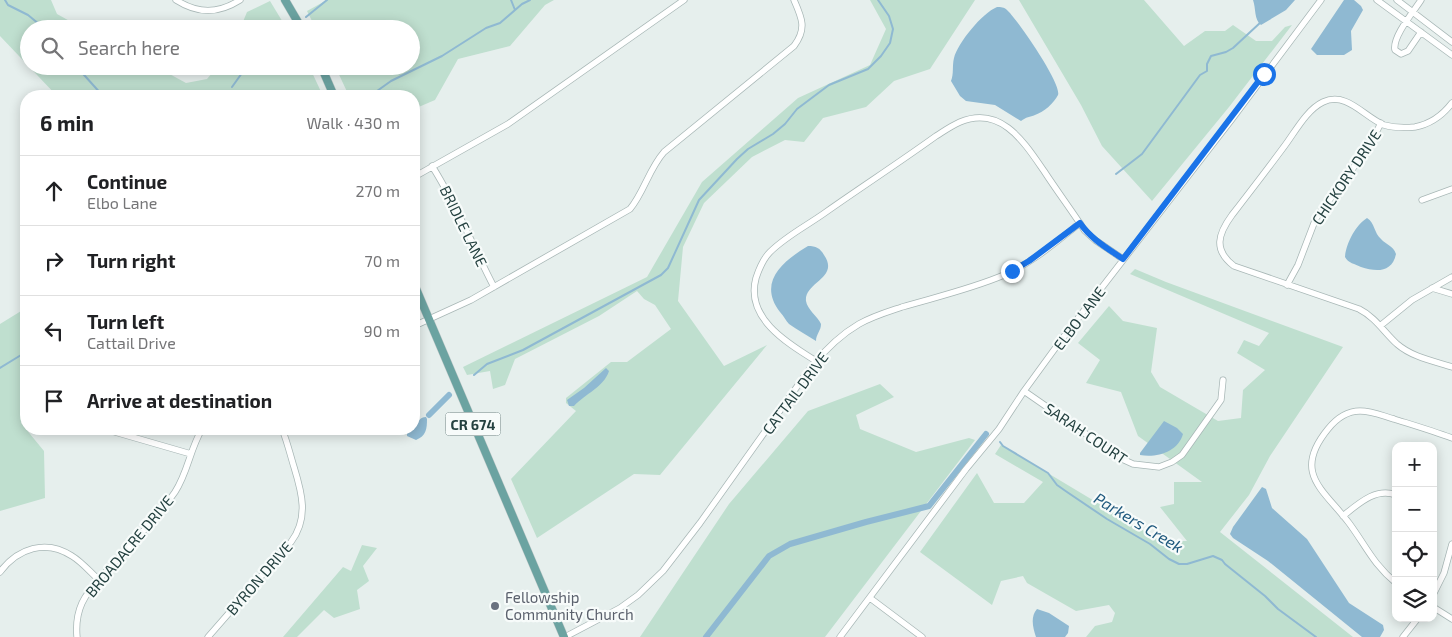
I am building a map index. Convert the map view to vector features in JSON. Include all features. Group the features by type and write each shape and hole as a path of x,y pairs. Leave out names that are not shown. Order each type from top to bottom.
{"main road":[{"path":"285,0 297,20"},
{"path":"325,75 331,90"},
{"name":"CR 674","path":"420,298 564,637"}],"street":[{"path":"176,0 191,8 205,12 227,7 240,0"},
{"path":"420,173 508,124 684,0"},
{"path":"420,324 494,287 630,209 635,203 654,165 664,152 794,46 801,35 802,28 800,14 794,0"},
{"name":"ELBO LANE","path":"840,637 966,469 999,429 1024,391 1123,259 1321,0"},
{"path":"1378,0 1452,55"},
{"path":"1397,0 1452,42"},
{"path":"1421,0 1394,42 1397,53 1401,54 1408,51 1421,32"},
{"path":"1452,103 1437,119 1425,124 1399,128 1381,123 1345,101 1331,100 1318,105 1304,120 1224,226 1219,238 1221,251 1229,262 1240,269 1366,312 1397,344 1408,352 1452,367"},
{"path":"816,362 779,336 768,326 759,313 754,290 757,274 764,259 784,241 952,126 967,120 984,118 1000,122 1014,131 1026,145 1085,231 1123,259"},
{"name":"CHICKORY DRIVE","path":"1287,285 1298,265 1320,212 1368,148 1381,123"},
{"name":"BRIDLE LANE","path":"432,166 453,200 472,246 494,287"},
{"path":"1422,200 1452,189"},
{"name":"CATTAIL DRIVE","path":"564,637 620,608 638,595 663,571 693,533 816,362 842,335 861,323 881,314 993,279 1012,271 1029,261 1080,223"},
{"path":"1380,326 1407,304 1452,277"},
{"path":"1432,288 1452,294"},
{"name":"SARAH COURT","path":"1024,391 1122,459 1133,464 1159,467 1182,455 1221,400 1223,380"},
{"path":"1392,579 1374,562 1343,516 1318,486 1312,464 1314,449 1336,421 1355,411 1368,412 1452,438"},
{"path":"125,435 191,454"},
{"name":"BROADACRE DRIVE","path":"77,637 79,612 87,595 174,493 184,476 199,435"},
{"name":"BYRON DRIVE","path":"208,637 291,542 299,528 303,512 302,495 284,435"},
{"path":"1343,516 1376,494 1388,492 1392,494"},
{"path":"1437,587 1444,573 1452,544"},
{"path":"0,572 12,559 26,550 50,548 71,555 99,580"},
{"path":"870,598 922,637"},
{"path":"1437,610 1452,619"},
{"path":"1403,637 1415,622"}],"green space":[{"path":"0,0 51,0 57,14 68,20 20,20 20,57 0,36"},
{"path":"327,0 554,0 545,5 510,46 458,59 435,100 420,106 420,90 346,90 339,75 420,75 420,20 312,20 307,11"},
{"path":"870,0 975,0 930,69 894,81 866,107 823,118 804,142 785,140 752,157 704,203 683,247 678,301 724,366 767,345 660,475 634,474 537,538 511,479 576,411 566,403 566,398 611,362 627,362 671,329 655,305 644,299 637,291 599,316 515,359 505,385 493,389 490,371 467,375 463,367 647,277 702,182 798,98 870,65 886,29"},
{"path":"1019,0 1144,0 1184,46 1205,31 1225,31 1233,25 1256,41 1272,41 1285,27 1292,25 1229,107 1152,201 1102,146 1081,105"},
{"path":"270,1 282,20 244,20 247,12"},
{"path":"37,75 171,75 186,83 207,79 210,75 313,75 320,90 51,90"},
{"path":"1135,269 1343,347 1270,456 1249,495 1220,532 1353,637 1086,637 1095,626 1112,622 1115,613 1109,605 1076,611 1027,583 1023,576 1001,581 992,605 920,552 977,473 994,503 1024,503 1043,482 995,454 1001,445 1161,541 1187,541 1160,507 1174,504 1174,482 1202,482 1138,436 1121,392 1086,383 1100,360 1078,343 1109,306 1123,321 1157,328 1151,372 1160,387 1218,421 1241,418 1243,390 1265,370 1237,353 1244,340 1259,346 1269,333 1130,274"},
{"path":"20,312 20,435 31,435 44,451 45,498 0,511 0,324"},
{"path":"880,384 894,397 856,415 860,429 916,452 969,438 975,440 825,637 640,637 729,504 808,411"},
{"path":"362,545 377,548 363,566 369,581 357,590 360,609 334,618 324,610 297,637 283,637 343,567 351,571"}],"water":[{"path":"1253,0 1295,0 1286,10 1261,25 1256,17"},
{"path":"1344,0 1354,0 1363,10 1351,31 1352,50 1344,55 1317,55 1311,49"},
{"path":"997,7 1006,9 1020,26 1038,52 1057,89 1058,95 1048,107 1038,114 1021,121 995,105 966,101 960,96 951,81 954,58 960,45 971,29 985,15"},
{"path":"1367,218 1372,223 1379,237 1396,254 1391,265 1383,270 1361,267 1350,262 1345,257 1352,235"},
{"path":"808,246 819,249 828,263 825,275 810,289 806,301 810,310 821,324 816,341 789,324 774,301 771,291 776,273 790,258"},
{"path":"606,368 609,371 603,382 574,406 569,406 567,400 584,388"},
{"path":"424,417 427,419 424,434 416,440 407,436 420,435 420,420"},
{"path":"1164,421 1177,428 1183,434 1177,445 1166,452 1153,456 1140,455 1140,453"},
{"path":"1262,487 1266,489 1272,508 1307,539 1349,603 1383,625 1384,630 1380,637 1362,637 1268,561 1233,538 1230,534 1233,527"},
{"path":"1037,609 1049,613 1069,626 1065,637 1036,637 1033,619"}],"waterway":[{"path":"5,0 8,5 34,20"},
{"path":"306,17 327,0"},
{"path":"511,0 515,10"},
{"path":"420,67 442,56 486,28 500,23 522,4 530,0"},
{"path":"474,375 487,364 523,350 661,275 668,268 699,200 737,159 748,149 773,134 785,124 797,109 829,85 868,69 881,56 890,43 893,29 889,16 878,0"},
{"path":"1116,174 1142,154 1200,75 1207,71 1207,64 1211,56 1233,48 1261,22"},
{"path":"84,75 98,90"},
{"path":"232,87 241,75"},
{"path":"378,90 403,75"},
{"path":"0,368 20,356"},
{"path":"429,415 449,395"},
{"name":"Parkers Creek","path":"706,637 769,556 790,544 929,506 986,434"},
{"name":"Parkers Creek","path":"1000,442 1003,446 1048,473 1057,485 1067,492 1107,519 1150,544 1169,559 1179,564 1187,564 1213,556 1222,560 1278,609 1316,637"}],"place":[{"name":"Fellowship Community Church","path":"495,606"}],"route":[{"path":"1012,271 1029,261 1080,223 1085,231 1095,240 1123,259 1232,119 1264,74"}]}
